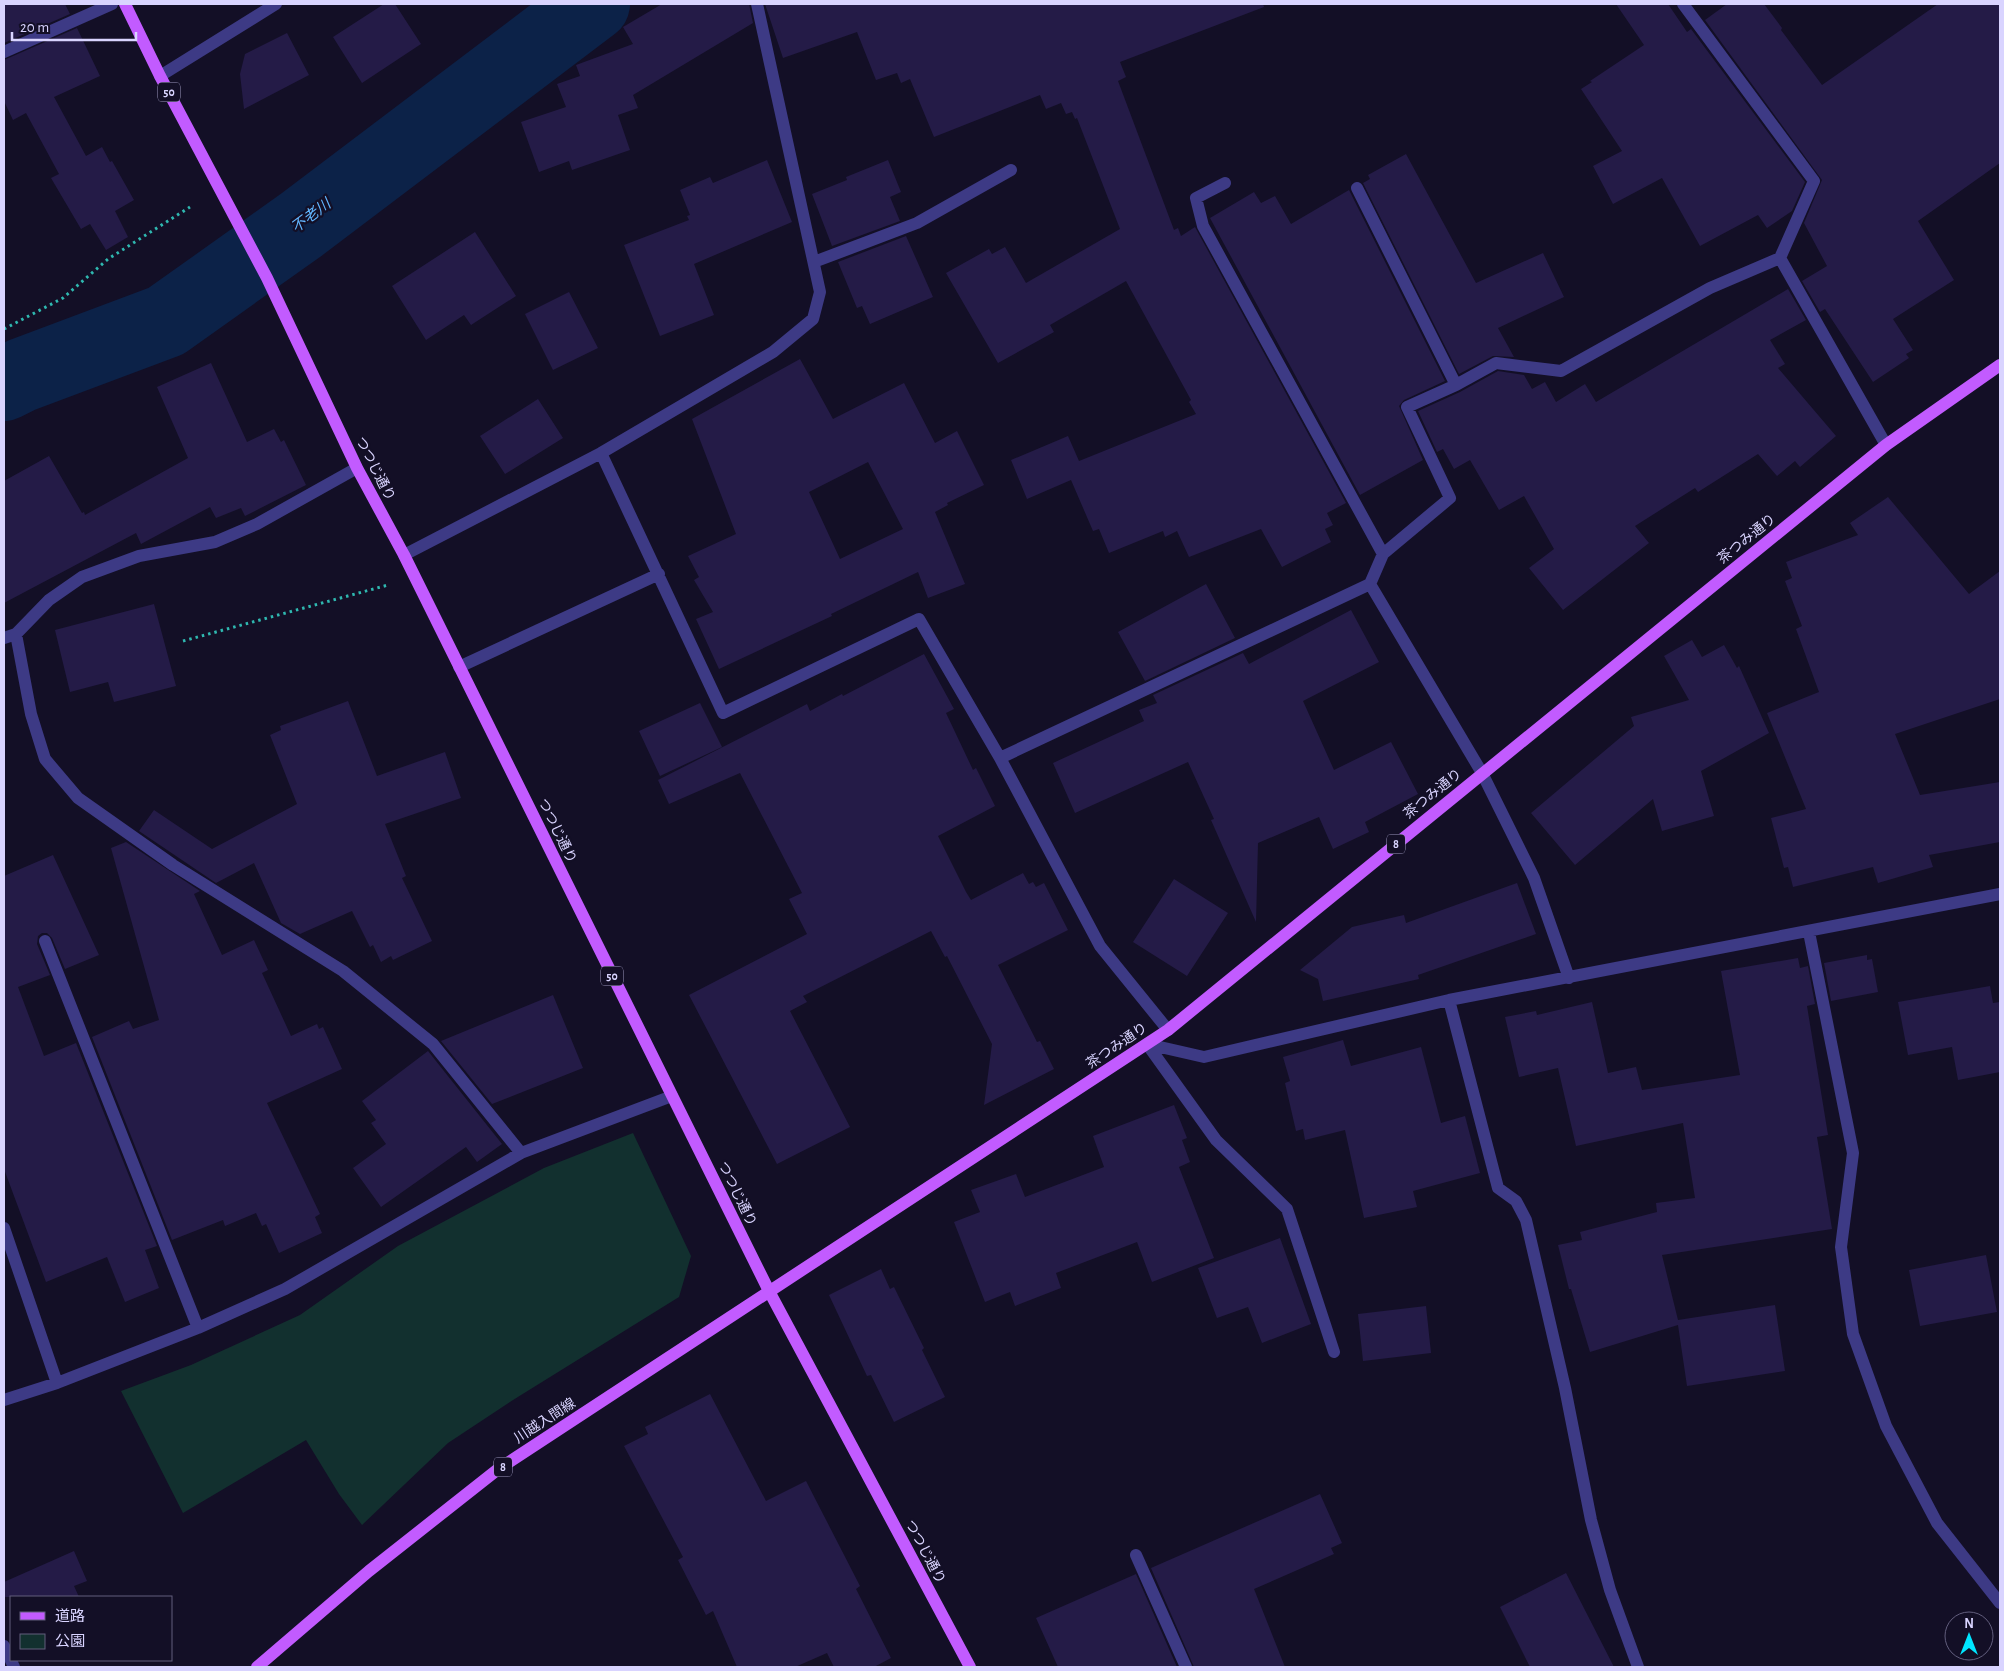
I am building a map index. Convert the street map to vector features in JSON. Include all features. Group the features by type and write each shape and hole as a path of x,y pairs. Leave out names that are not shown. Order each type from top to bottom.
{"main road":[{"name":"つつじ通り","path":"125,4 160,76 267,278 357,468 404,555 460,667 768,1291 970,1667"},
{"name":"茶つみ通り","path":"768,1291 1168,1030 1886,445 2000,365"},
{"name":"川越入間線","path":"256,1667 369,1571 498,1470 768,1291"}],"street":[{"path":"4,52 112,4"},
{"path":"160,76 276,4"},
{"path":"404,555 601,452 773,352 813,319 820,292 756,4"},
{"path":"1000,758 1370,584 1383,554 1450,498 1407,406 1456,385 1496,363 1561,371 1710,288 1780,258 1814,181 1683,4"},
{"path":"814,262 917,223 1011,170"},
{"path":"1225,183 1196,198 1203,226 1383,554"},
{"path":"1357,188 1456,385"},
{"path":"1780,258 1886,445"},
{"path":"601,452 723,713 919,619 1000,758 1100,946 1168,1030"},
{"path":"357,468 257,524 215,542 139,556 82,577 49,600 10,636 45,759 78,798 173,865 343,971 433,1044 521,1153"},
{"path":"460,667 659,574"},
{"path":"1370,584 1482,773 1534,878 1569,978"},
{"path":"1148,1044 1204,1056 1449,1000 2000,894"},
{"path":"1809,932 1853,1153 1841,1247 1853,1334 1886,1426 1937,1523 2000,1603"},
{"path":"45,941 198,1328"},
{"path":"1449,1000 1498,1188 1516,1201 1526,1220 1566,1388 1591,1520 1610,1590 1638,1667"},
{"path":"1148,1044 1216,1140 1287,1209 1334,1352"},
{"path":"4,1400 57,1383 198,1328 285,1288 521,1153 672,1096"},
{"path":"4,1228 57,1383"},
{"path":"1136,1555 1186,1667"},
{"path":"4,1646 10,1659"}],"path":[{"path":"4,329 63,298 108,259 190,207"},
{"path":"183,641 415,578"}],"green space":[{"path":"633,1133 691,1256 679,1297 513,1400 448,1443 362,1525 339,1494 306,1440 183,1513 121,1391 191,1365 300,1315 398,1246 544,1168"}],"building":[{"path":"4,4 65,4 70,14 4,43"},
{"path":"384,4 395,4 421,44 362,83 333,37"},
{"path":"662,4 749,4 753,23 633,95 638,108 618,115 630,150 572,170 569,161 539,172 521,122 566,107 557,84 580,76 576,65 633,44 623,27"},
{"path":"765,4 1263,4 1264,7 1120,62 1126,77 1118,81 1174,230 1178,228 1181,236 1195,227 1346,503 1327,513 1333,525 1325,529 1331,542 1282,567 1261,529 1189,557 1177,531 1165,537 1163,531 1109,553 1099,529 1093,531 1071,480 1027,499 1011,460 1068,436 1079,461 1196,414 1189,402 1191,400 1126,281 1050,325 1054,332 998,363 946,273 989,249 992,254 1005,247 1026,283 1120,229 1077,118 1075,119 1072,112 1066,114 1061,103 1046,109 1040,95 934,137 910,79 901,83 897,73 876,80 857,32 783,58"},
{"path":"1616,4 1668,4 1687,32 1691,29 1805,182 1792,211 1767,228 1758,215 1700,246 1662,178 1613,204 1593,166 1622,151 1581,89 1644,45"},
{"path":"1727,4 1764,4 1822,85 1938,4 2000,4 2000,163 1918,221 1954,280 1893,319 1913,350 1906,354 1909,358 1873,382 1825,309 1820,312 1802,281 1827,266 1804,223 1822,180 1705,20"},
{"path":"77,28 100,76 54,97 86,156 102,147 134,200 115,211 128,237 106,250 90,224 81,229 51,178 59,174 26,113 13,120 4,101 4,60"},
{"path":"287,33 309,75 244,109 240,74 245,54"},
{"path":"1406,154 1476,283 1543,253 1564,297 1498,328 1514,357 1493,356 1459,374 1363,183 1370,179 1368,175"},
{"path":"767,160 792,222 694,264 714,315 660,336 624,245 689,220 687,216 690,215 680,190 710,177 713,183"},
{"path":"888,160 901,192 890,197 900,221 832,246 812,194 847,180 846,177"},
{"path":"1349,190 1445,381 1404,400 1399,406 1423,460 1360,495 1210,218 1254,192 1261,203 1275,196 1291,224"},
{"path":"475,232 516,296 471,325 464,315 426,340 392,286"},
{"path":"906,236 933,297 870,324 862,306 857,308 838,262"},
{"path":"1788,289 1806,320 1770,340 1785,364 1778,368 1836,436 1800,467 1795,461 1777,476 1758,454 1698,492 1695,488 1635,526 1649,543 1563,610 1529,568 1554,549 1524,496 1499,510 1470,460 1454,469 1443,449 1437,452 1418,411 1460,392 1498,371 1524,375 1532,389 1545,382 1556,402 1585,384 1596,402"},
{"path":"569,292 598,348 553,370 525,314"},
{"path":"800,359 833,419 904,383 935,443 957,431 984,485 947,503 948,505 935,512 965,584 928,598 918,572 831,614 832,616 719,669 696,619 713,612 694,580 699,577 688,556 736,534 692,419","holes":["868,462 903,529 840,559 809,492"]},
{"path":"211,363 247,442 274,429 281,442 284,440 306,485 245,516 241,508 216,518 210,507 141,544 136,533 4,603 4,481 49,456 82,513 84,512 85,515 188,458 157,387"},
{"path":"538,399 563,438 505,474 480,436"},
{"path":"1888,497 1969,594 2000,571 2000,699 1895,734 1920,795 2000,782 2000,842 1929,855 1933,867 1878,883 1873,867 1793,887 1788,867 1784,868 1771,818 1806,809 1767,713 1819,692 1796,629 1802,626 1785,581 1792,578 1786,562 1858,535 1850,523"},
{"path":"1206,584 1235,638 1145,681 1118,632"},
{"path":"154,604 176,686 114,702 108,682 70,692 55,630"},
{"path":"1351,610 1379,662 1303,701 1334,770 1391,742 1418,794 1365,822 1369,832 1333,849 1319,817 1258,843 1256,922 1211,820 1214,819 1188,762 1075,813 1053,763 1144,721 1139,710 1157,703 1153,695 1243,653 1249,664"},
{"path":"1692,640 1702,657 1724,645 1737,668 1739,666 1769,733 1701,771 1714,816 1662,831 1653,799 1575,865 1531,813 1634,726 1631,717 1689,700 1664,656"},
{"path":"924,654 954,709 946,713 973,770 976,768 995,806 938,836 966,892 971,900 1023,873 1029,884 1033,882 1036,887 1044,883 1068,930 998,965 1037,1042 1040,1041 1054,1069 984,1105 992,1044 947,956 945,957 931,931 803,996 807,1002 790,1011 850,1127 777,1164 689,995 807,934 789,899 802,893 740,773 669,804 658,780 807,704 810,711"},
{"path":"348,701 377,776 445,752 461,798 385,824 406,876 402,878 432,941 393,960 391,956 381,962 373,945 370,947 352,911 300,934 281,923 254,863 216,883 139,831 154,810 212,849 297,804 270,735 281,730 280,726"},
{"path":"700,703 722,747 660,776 639,731"},
{"path":"126,842 200,891 194,894 222,955 254,940 268,970 262,973 291,1036 317,1024 319,1029 323,1027 342,1069 267,1103 320,1214 315,1217 322,1233 279,1253 266,1224 262,1226 256,1213 225,1226 223,1220 172,1240 92,1037 129,1021 133,1029 159,1020 111,848"},
{"path":"53,855 99,955 65,969 52,938 47,933 42,933 38,936 37,944 50,975 18,987 44,1056 76,1043 157,1246 145,1250 159,1288 125,1302 107,1257 46,1282 4,1169 4,876"},
{"path":"1174,879 1228,913 1187,976 1133,942"},
{"path":"1517,883 1536,934 1418,975 1419,979 1323,1001 1318,979 1300,970 1352,927 1404,915 1406,923"},
{"path":"1867,955 1867,960 1872,959 1878,992 1831,1001 1824,963"},
{"path":"1798,958 1800,968 1808,966 1815,1004 1807,1006 1828,1135 1817,1137 1832,1229 1662,1255 1678,1320 1775,1305 1785,1371 1687,1386 1678,1325 1590,1352 1571,1289 1569,1289 1558,1245 1582,1240 1580,1232 1657,1212 1656,1203 1695,1198 1683,1123 1576,1146 1558,1068 1519,1077 1505,1017 1536,1011 1537,1015 1592,1002 1608,1073 1636,1067 1642,1090 1740,1075 1721,971"},
{"path":"1990,986 1993,1003 2000,1002 2000,1072 1958,1080 1952,1047 1908,1055 1898,1002"},
{"path":"553,995 583,1068 492,1104 441,1041"},
{"path":"1343,1040 1351,1066 1421,1047 1441,1123 1465,1116 1480,1173 1413,1191 1417,1207 1364,1218 1345,1130 1305,1140 1303,1129 1296,1131 1285,1083 1290,1081 1283,1057"},
{"path":"428,1051 502,1144 477,1162 466,1147 381,1207 353,1168 386,1144 371,1123 376,1120 362,1101"},
{"path":"1174,1105 1187,1138 1182,1140 1190,1162 1179,1167 1214,1258 1152,1282 1137,1242 1056,1273 1061,1288 1015,1306 1010,1292 985,1302 954,1222 980,1212 971,1190 1016,1174 1025,1197 1104,1167 1093,1136"},
{"path":"1280,1238 1311,1324 1262,1343 1248,1307 1217,1318 1198,1268"},
{"path":"1986,1255 1997,1312 1920,1326 1909,1270"},
{"path":"881,1269 890,1289 894,1287 924,1348 922,1350 945,1397 894,1422 871,1375 867,1376 829,1295"},
{"path":"1426,1306 1431,1353 1363,1361 1358,1314"},
{"path":"710,1394 766,1501 806,1481 860,1586 856,1589 891,1658 874,1667 834,1667 827,1653 795,1667 737,1667 713,1611 706,1615 678,1560 683,1557 624,1446 648,1434 645,1427"},
{"path":"1320,1494 1342,1543 1331,1548 1334,1554 1254,1589 1285,1667 1194,1667 1151,1568"},
{"path":"74,1551 87,1581 74,1586 79,1596 10,1597 4,1597 4,1582"},
{"path":"1566,1573 1614,1667 1530,1667 1500,1607"},
{"path":"1136,1574 1177,1667 1058,1667 1036,1618"}],"waterway":[{"name":"不老川","path":"4,384 22,375 166,321 301,225 593,4"}]}
